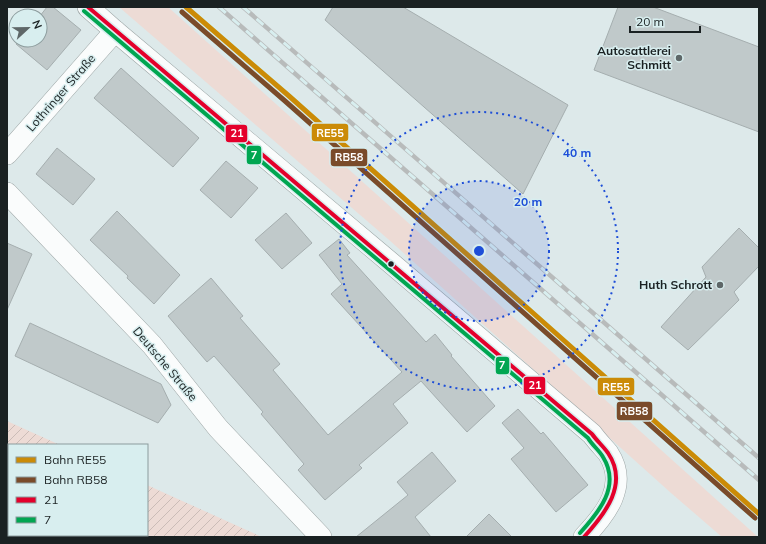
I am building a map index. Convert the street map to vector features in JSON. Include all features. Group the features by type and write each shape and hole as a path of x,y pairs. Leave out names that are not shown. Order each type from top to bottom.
{"street":[{"path":"88,7 592,434 608,454 616,470 617,484 611,504 584,537"},
{"name":"Lothringer Straße","path":"7,154 115,31"},
{"name":"Deutsche Straße","path":"7,192 152,346 218,428 321,537"}],"shaded area":[{"path":"119,7 168,7 758,537 722,537 388,239"},
{"path":"7,421 58,444 8,444 8,536 148,536 148,485 262,537 7,537"}],"building":[{"path":"53,7 81,30 47,70 21,48 48,48 48,8 46,8"},
{"path":"333,7 403,7 568,105 523,194 325,20"},
{"name":"Autosattlerei Schmitt","path":"618,7 653,7 759,47 759,132 594,70"},
{"path":"121,68 199,138 173,167 94,98"},
{"path":"57,148 95,179 73,205 36,174"},
{"path":"226,161 258,188 231,218 200,190"},
{"path":"117,211 180,275 154,304 127,278 128,276 90,240"},
{"path":"286,213 312,243 282,269 255,240"},
{"name":"Huth Schrott","path":"739,228 759,248 759,266 734,292 739,300 688,350 661,327 706,277 702,267"},
{"path":"339,239 350,253 347,255 426,342 435,334 452,355 451,356 495,406 467,432 421,381 393,404 408,423 359,465 362,468 325,500 298,470 304,464 261,414 263,412 214,356 207,362 168,316 211,278 243,316 240,318 280,364 273,370 328,435 402,372 331,294 342,284 319,255"},
{"path":"7,243 32,254 7,310"},
{"path":"30,323 161,384 171,405 158,423 15,356"},
{"path":"518,409 541,434 543,432 588,485 556,512 511,459 524,448 502,423"},
{"path":"432,452 456,481 415,517 431,537 356,537 408,495 397,482"},
{"path":"489,514 512,537 466,537"}],"railway":[{"path":"219,7 759,480"},
{"path":"243,7 759,458"}],"rail line":[{"name":"RE55","path":"186,7 289,96 759,514"},
{"name":"RB58","path":"182,12 285,101 755,518"}],"transit line":[{"name":"21","path":"88,7 592,434 608,453 614,465 616,476 612,498 600,519 584,537"},
{"name":"7","path":"84,11 588,438 603,457 608,468 610,478 609,488 605,498 594,516 580,533"}],"place":[{"name":"Autosattlerei Schmitt","path":"679,58"},
{"name":"Huth Schrott","path":"720,285"}]}
